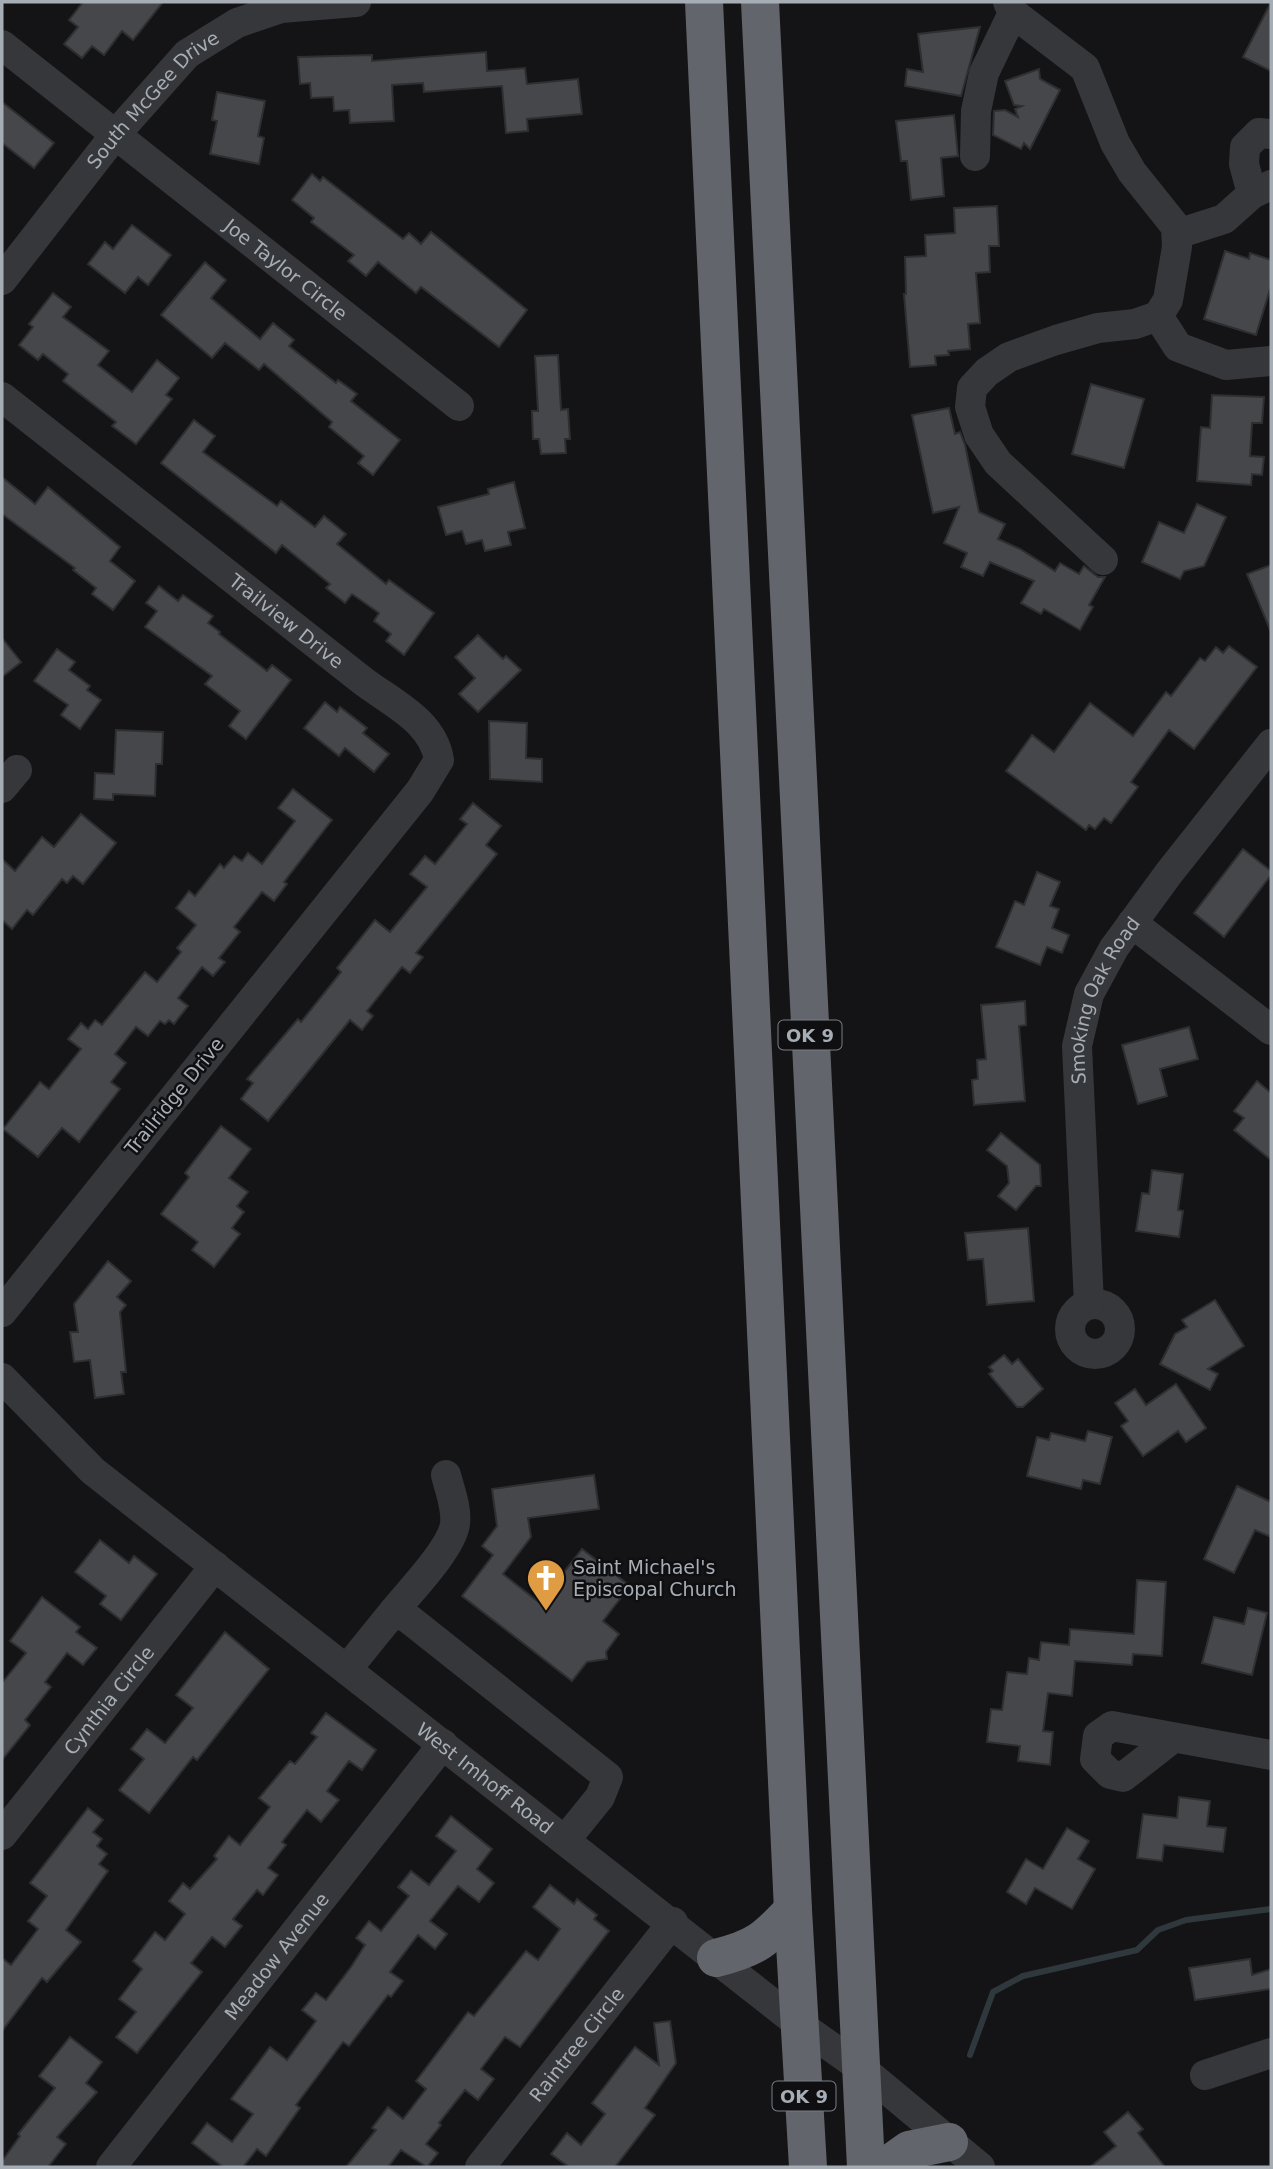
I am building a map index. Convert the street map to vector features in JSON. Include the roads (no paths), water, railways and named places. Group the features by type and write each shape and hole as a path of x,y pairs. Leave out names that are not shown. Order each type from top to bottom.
{"highway":[{"name":"OK 9","path":"704,2 793,1910 808,2167"},
{"name":"OK 9","path":"760,2 866,2167"},
{"path":"716,1958 749,1950 769,1935 793,1910"},
{"path":"885,2167 909,2150 949,2142"}],"street":[{"name":"South McGee Drive","path":"2,280 115,135 171,70 212,37 237,23 281,8 356,2"},
{"path":"975,156 976,111 985,74 1011,7 1086,68 1115,143 1132,172 1169,217 1177,234 1168,300 1158,316 1135,324 1098,328 1009,357 987,372 972,388 970,407 978,435 998,463 1102,560"},
{"name":"Joe Taylor Circle","path":"2,45 458,406"},
{"path":"1177,234 1224,219 1262,190 1244,164 1245,147 1259,133 1271,134"},
{"path":"1158,316 1178,347 1226,365 1271,361"},
{"name":"Trailview Drive","path":"2,397 413,717 432,735 439,760 432,774 346,880"},
{"name":"Smoking Oak Road","path":"1089,1304 1077,1046 1089,994 1098,974 1132,923 1271,744"},
{"name":"Trailridge Drive","path":"2,1312 346,880"},
{"path":"1132,923 1271,1030"},
{"name":"West Imhoff Road","path":"2,1378 28,1401 93,1471 673,1922 800,2025 861,2068 980,2167"},
{"path":"347,1669 448,1541 455,1527 455,1513 446,1475"},
{"name":"Cynthia Circle","path":"2,1835 215,1566"},
{"path":"394,1611 608,1776 600,1797 566,1839"},
{"path":"1173,1738 1271,1755"},
{"name":"Meadow Avenue","path":"111,2167 443,1744"},
{"name":"Raintree Circle","path":"480,2167 673,1922"},
{"path":"1205,2075 1271,2053"}],"waterway":[{"path":"970,2055 993,1992 1023,1976 1137,1950 1158,1930 1186,1920 1271,1909"}],"place":[{"name":"Saint Michael's Episcopal Church","path":"546,1612"}]}
